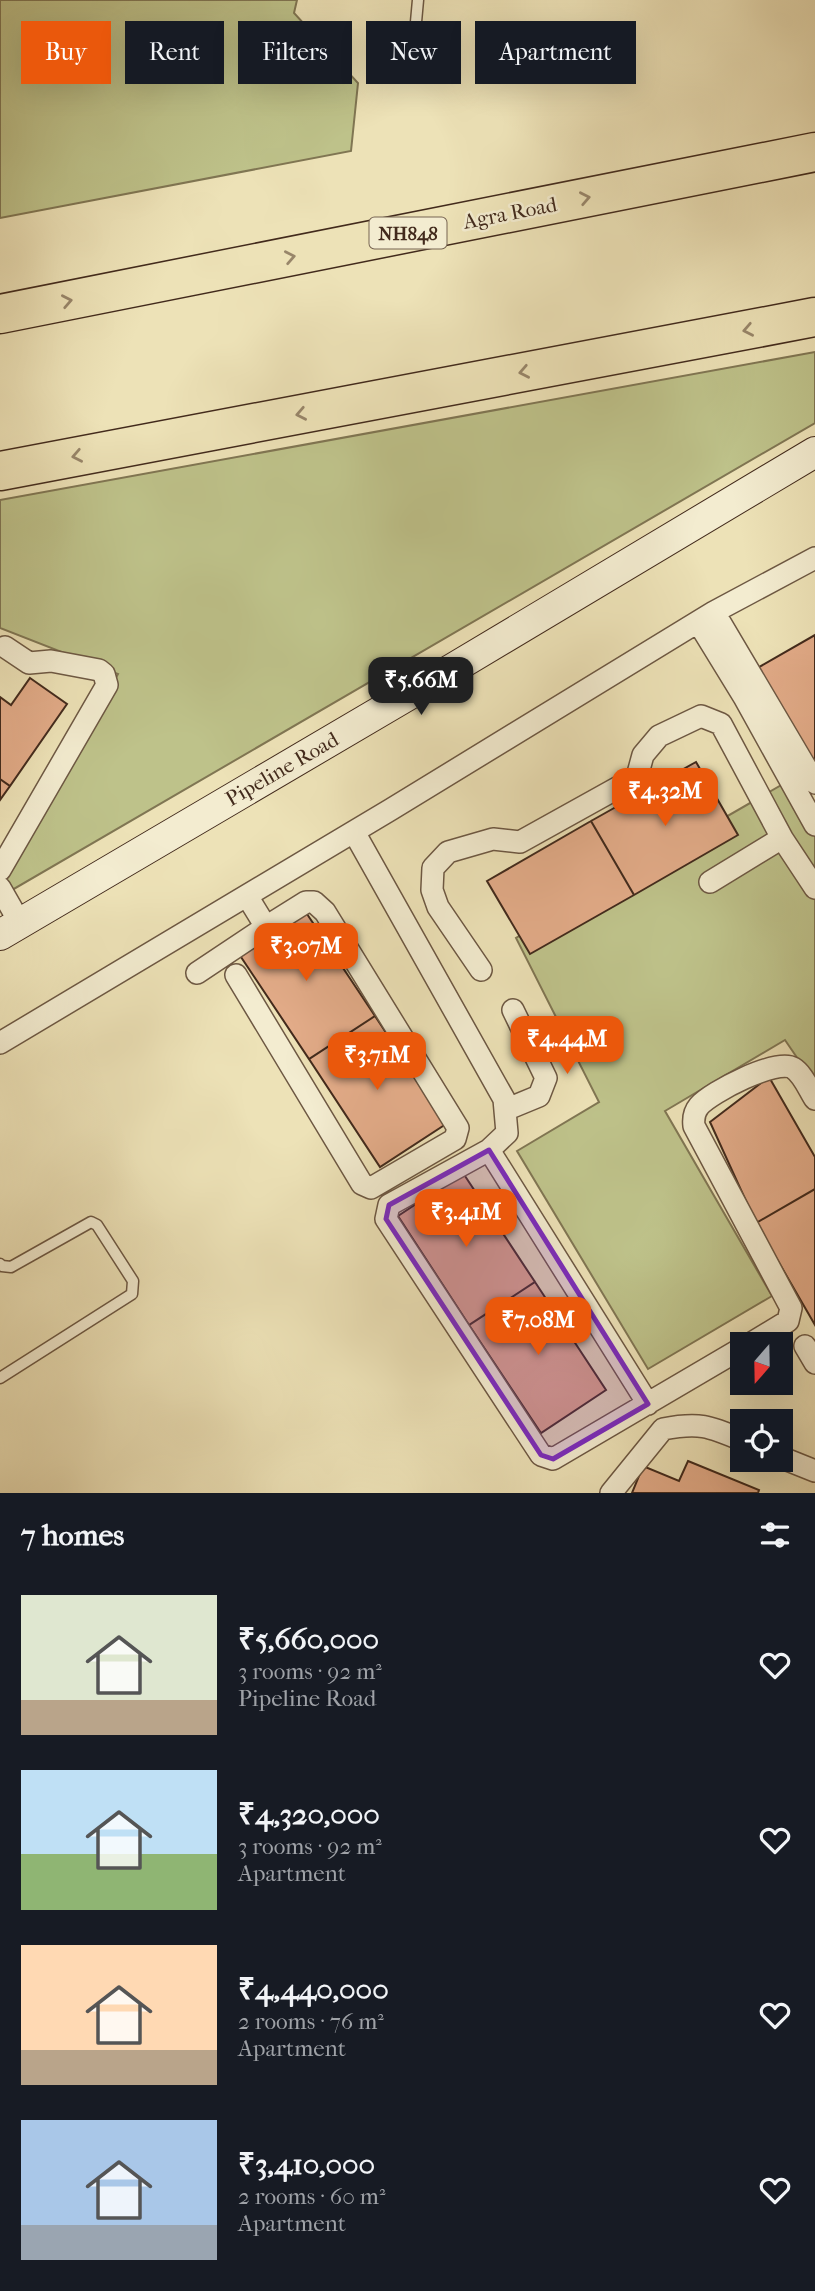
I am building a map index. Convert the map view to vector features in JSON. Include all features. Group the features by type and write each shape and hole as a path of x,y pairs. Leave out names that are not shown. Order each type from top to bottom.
{"highway":[{"name":"Agra Road","path":"0,314 815,152"},
{"path":"0,471 815,317"}],"street":[{"name":"Pipeline Road","path":"10,929 421,688 815,452"},
{"path":"0,1043 354,832 706,617 815,558"},
{"path":"706,617 815,783"},
{"path":"706,617 744,697 815,825"},
{"path":"0,870 107,685 104,674 99,670 51,661 29,663 2,648"},
{"path":"481,970 438,907 432,890 433,868 447,852 493,839 520,842 579,810 637,777 643,755 659,736 701,716 721,724 782,838 815,888"},
{"path":"354,832 504,1099 507,1133 489,1150 389,1205 386,1219 541,1455 553,1460 730,1356"},
{"path":"710,882 782,838"},
{"path":"0,888 10,929"},
{"path":"247,896 266,927"},
{"path":"197,973 306,902 314,902 325,912 458,1128 455,1139 371,1188 362,1184 236,975"},
{"path":"505,1110 539,1096 546,1078 513,1010"},
{"path":"770,1332 788,1321 791,1308 694,1126 693,1116 700,1104 748,1075 781,1066 793,1068 798,1072 815,1099"},
{"path":"489,1150 648,1404"},
{"path":"611,1493 663,1429 689,1423 709,1426 730,1435"},
{"path":"793,1462 815,1471"}],"lane":[{"path":"416,21 418,0"},
{"path":"0,1264 11,1268 91,1222 97,1225 133,1281 132,1294 0,1378"}],"highlighted area":[{"path":"489,1150 648,1404 553,1459 541,1455 386,1219 389,1205"}],"green space":[{"path":"0,0 297,0 294,13 301,21 238,21 238,84 352,84 352,76 358,83 351,151 0,218"},
{"path":"815,352 815,423 0,897 0,884 118,674 0,628 0,500"},
{"path":"797,776 815,805 815,1084 785,1040 665,1111 772,1296 648,1369 517,1151 599,1102 516,938"}],"building":[{"path":"815,635 815,773 754,670"},
{"path":"30,678 67,704 10,786 0,779 0,697 11,705"},
{"path":"696,762 738,835 634,895 591,821"},
{"path":"0,779 10,786 0,800"},
{"path":"591,821 634,895 530,954 487,881"},
{"path":"303,908 375,1016 309,1059 237,951"},
{"path":"375,1016 446,1124 380,1167 309,1059"},
{"path":"769,1077 815,1157 815,1189 756,1223 710,1122"},
{"path":"463,1173 535,1282 469,1325 398,1216"},
{"path":"815,1189 815,1325 756,1223"},
{"path":"535,1282 606,1390 541,1433 469,1325"},
{"path":"688,1461 759,1490 758,1493 632,1493 643,1466 679,1481"}]}
